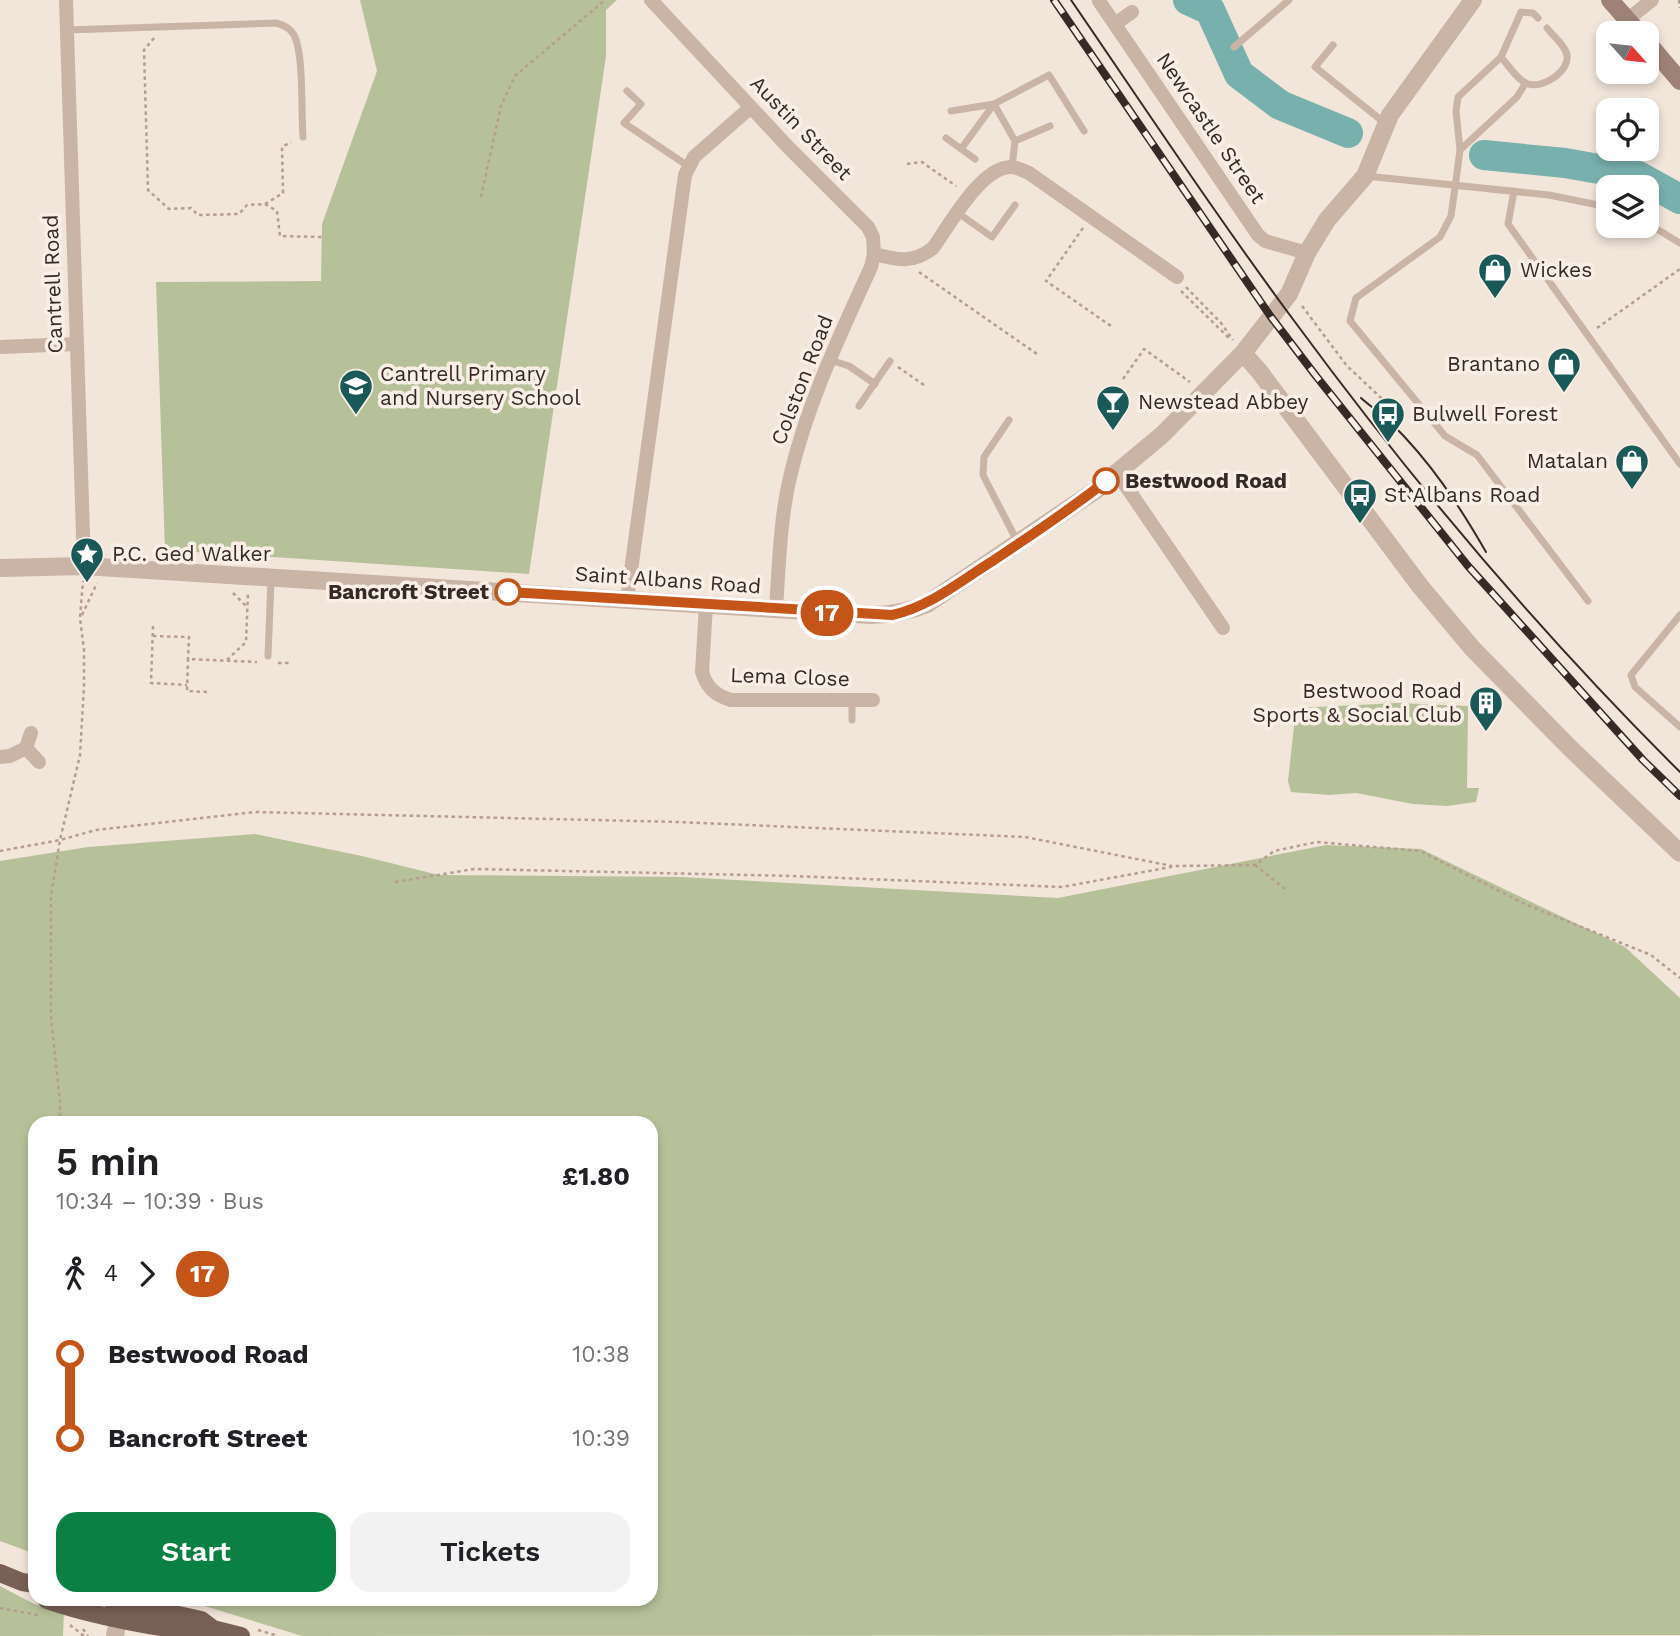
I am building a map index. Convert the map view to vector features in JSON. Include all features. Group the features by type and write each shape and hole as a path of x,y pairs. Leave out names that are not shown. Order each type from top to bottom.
{"main road":[{"path":"1611,0 1628,21"},
{"path":"1659,56 1680,81"},
{"path":"0,1573 28,1585"},
{"path":"77,1606 142,1622 201,1620 213,1629 241,1636"}],"street":[{"name":"Cantrell Road","path":"66,0 84,566"},
{"name":"Austin Street","path":"651,0 868,228 873,237 874,254"},
{"name":"Newcastle Street","path":"1099,0 1258,235 1265,241 1307,253"},
{"name":"Saint Albans Road","path":"0,568 84,566 870,615 892,615 910,611 927,604 1117,473 1162,435 1243,353 1289,294 1307,253 1326,220 1365,176 1390,115 1473,0"},
{"path":"1637,21 1652,0"},
{"path":"1115,24 1132,12"},
{"path":"627,600 682,191 688,166 694,157 751,107"},
{"path":"874,254 911,261 923,256 933,248 981,181 998,170 1012,167 1029,173 1178,284"},
{"name":"Colston Road","path":"776,609 781,527 790,476 810,407 871,267 874,254"},
{"path":"0,347 76,344"},
{"path":"1243,353 1259,370 1420,586 1472,648 1680,853"},
{"path":"1117,473 1223,628"},
{"name":"Lema Close","path":"706,605 702,672 705,683 712,691 732,700 873,700"},
{"path":"0,757 10,756 26,748 31,733"},
{"path":"26,748 39,762"}],"lane":[{"path":"1234,47 1289,0"},
{"path":"1538,18 1533,13 1521,12 1501,57 1458,97 1456,111 1460,150 1451,216 1440,237 1356,298 1350,321 1445,436 1477,455 1588,601"},
{"path":"67,30 276,23 284,25 292,32 298,47 303,137"},
{"path":"1501,57 1525,83 1544,85 1564,67 1568,58 1566,51 1547,28"},
{"path":"1333,46 1315,67 1386,125"},
{"path":"951,111 994,104 1049,75 1084,131"},
{"path":"1460,150 1517,97 1525,83"},
{"path":"626,91 640,104 624,123 688,166"},
{"path":"994,104 1015,141 1012,167"},
{"path":"961,149 994,104"},
{"path":"1015,141 1050,126"},
{"path":"946,138 975,159"},
{"path":"1365,176 1514,191 1596,204"},
{"path":"1514,191 1508,224 1680,464"},
{"path":"958,213 992,237 1015,205"},
{"path":"1659,230 1680,243"},
{"path":"830,360 849,366 875,384"},
{"path":"859,406 890,361"},
{"path":"1009,420 984,457 983,475 1018,543"},
{"path":"268,656 272,577"},
{"path":"1680,615 1631,675 1635,687 1680,727"},
{"path":"852,700 852,720"}],"path":[{"path":"481,197 501,106 515,76 605,0"},
{"path":"1679,0 1680,8"},
{"path":"128,28 140,37 156,36 144,50 148,190 169,209 191,208 198,215 239,214 247,205 265,204 283,193 282,147 303,137"},
{"path":"908,164 922,162 971,195"},
{"path":"265,204 277,211 280,236 323,237"},
{"path":"1085,225 1046,281 1111,326"},
{"path":"1587,335 1680,269"},
{"path":"917,271 1037,354"},
{"path":"1178,284 1221,323 1243,353"},
{"path":"1178,284 1243,353"},
{"path":"1289,294 1300,303 1347,366 1394,410 1380,426"},
{"path":"1123,379 1144,349 1195,386"},
{"path":"890,361 924,385"},
{"path":"60,1116 51,1018 51,896 60,840 80,755 84,674 80,618 84,566"},
{"path":"80,618 105,567"},
{"path":"229,587 248,608"},
{"path":"227,661 246,642 248,588"},
{"path":"153,626 151,683 187,685"},
{"path":"153,636 189,638 187,691 207,692"},
{"path":"188,659 292,663"},
{"path":"0,850 60,840 96,830 255,812 678,822 1026,837 1176,866"},
{"path":"395,882 474,869 793,876 1062,887 1176,866 1255,865 1274,851 1317,842 1420,851 1527,905 1651,955 1680,978"},
{"path":"1255,865 1285,889"},
{"path":"66,1620 84,1636"}],"green space":[{"name":"Cantrell Primary and Nursery School","path":"360,0 617,0 606,10 606,56 529,574 165,550 156,282 321,281 322,224 377,71"},
{"path":"1397,703 1468,706 1467,788 1479,788 1476,802 1447,806 1413,804 1356,793 1329,795 1291,792 1288,781 1296,708"},
{"path":"255,834 439,875 681,877 1058,898 1326,845 1421,849 1625,947 1680,998 1680,1635 302,1636 204,1606 658,1606 658,1116 28,1116 28,1551 0,1541 0,861 88,847"},
{"path":"0,1586 28,1601 28,1606 64,1611 63,1636 0,1636"}],"waterway":[{"path":"1188,0 1210,10 1239,74 1280,105 1348,133"},
{"path":"1484,155 1565,163 1638,176 1680,199"}],"tram line":[{"path":"1071,0 1238,243 1385,440 1431,498 1528,610 1680,772"},
{"path":"1361,398 1388,420 1431,468 1486,552"}],"railway":[{"path":"1054,0 1271,317 1316,376 1468,566 1643,760 1680,796"}],"bus line":[{"name":"17","path":"508,592 892,615 927,604 1106,481"}],"place":[{"name":"Wickes","path":"1495,300"},
{"name":"Brantano","path":"1564,394"},
{"name":"Cantrell Primary and Nursery School","path":"356,416"},
{"name":"Newstead Abbey","path":"1113,432"},
{"name":"Bulwell Forest","path":"1388,444"},
{"name":"Bestwood Road","path":"1106,481"},
{"name":"Matalan","path":"1632,491"},
{"name":"St Albans Road","path":"1360,525"},
{"name":"P.C. Ged Walker","path":"87,584"},
{"name":"Bancroft Street","path":"508,592"},
{"name":"Bestwood Road Sports & Social Club","path":"1486,733"}]}
